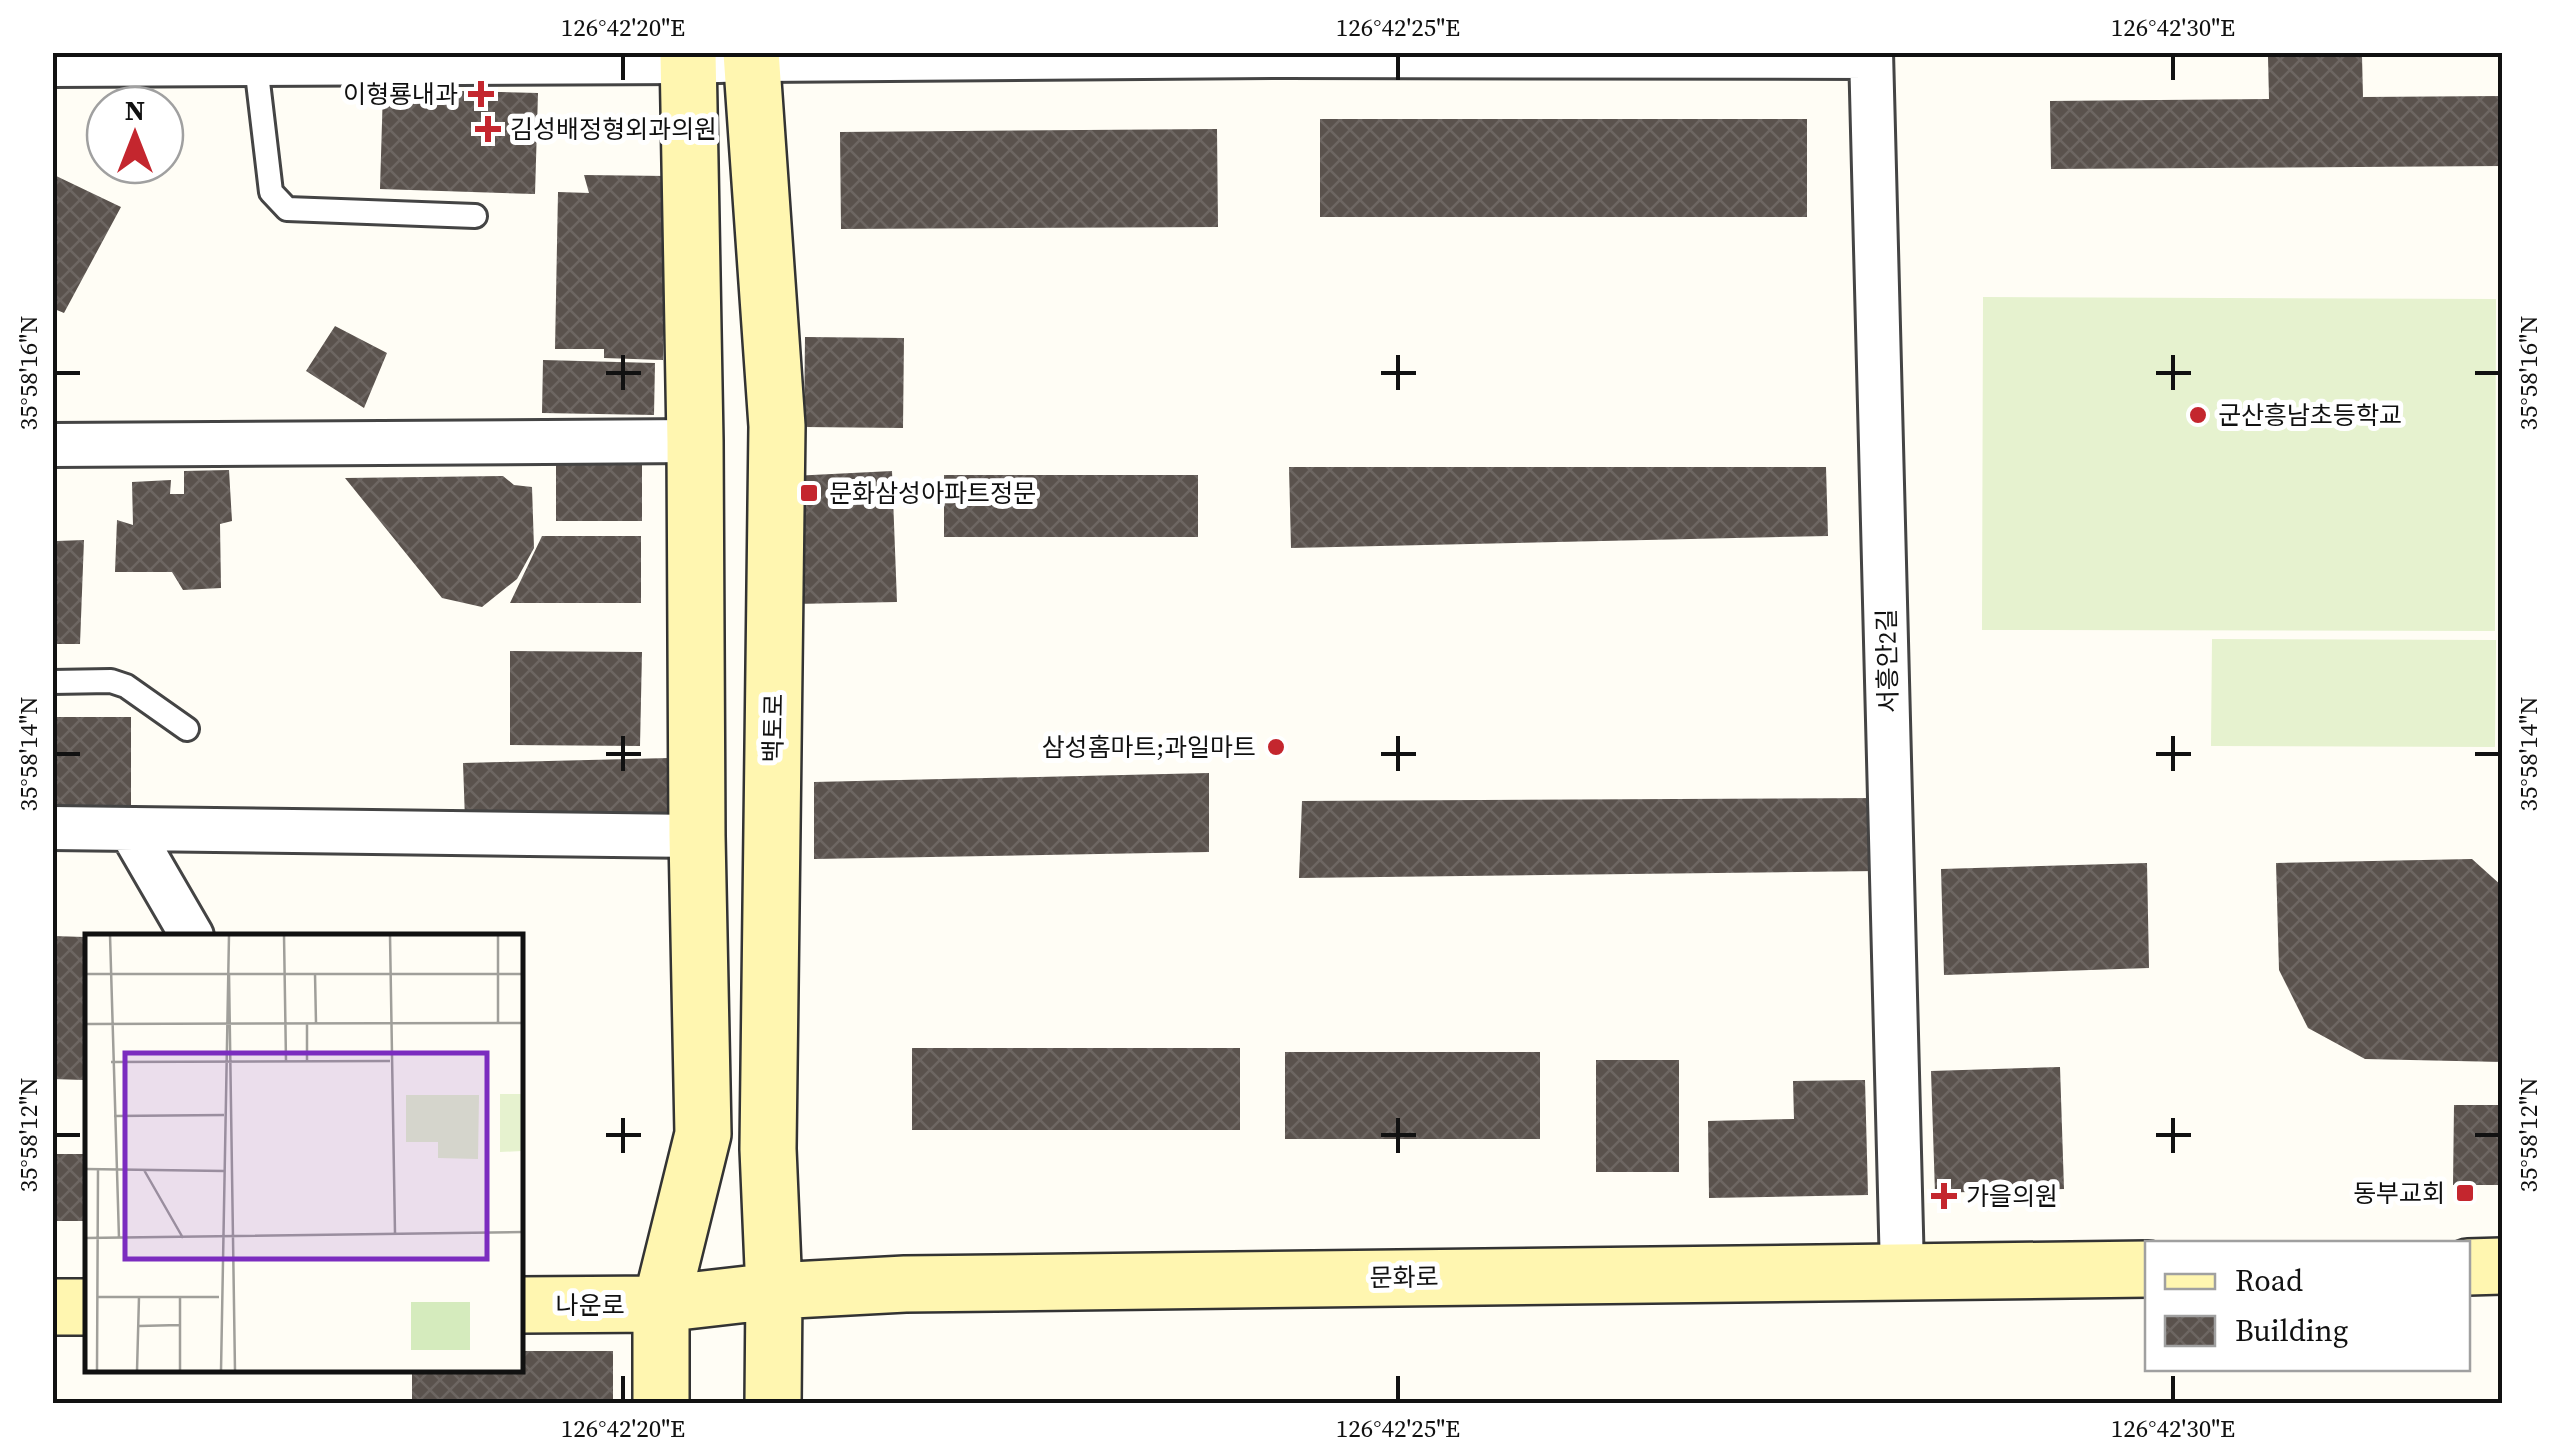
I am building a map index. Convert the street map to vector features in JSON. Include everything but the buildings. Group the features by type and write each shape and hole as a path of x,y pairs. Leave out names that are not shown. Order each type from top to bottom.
{"street":[{"path":"52,65 751,56 1871,55"},
{"name":"서흥안2길","path":"1871,55 1902,1270"},
{"name":"백토로","path":"751,56 776,426 768,1149 774,1404"},
{"path":"661,1404 660,1304 704,1134 688,58"},
{"path":"52,445 695,441"},
{"path":"52,828 697,836"},
{"path":"130,829 191,934"},
{"path":"2470,1267 2502,1266"},
{"name":"문화로","path":"660,1304 774,1291 905,1284 2145,1269"},
{"name":"나운로","path":"522,1305 660,1304"},
{"path":"52,1306 85,1306"}],"lane":[{"path":"256,64 270,192 287,209 475,216"},
{"path":"52,682 111,681 126,686 188,729"}],"green space":[{"path":"1983,297 2496,299 2495,631 1982,630"},
{"path":"2212,639 2496,640 2495,747 2211,746"}],"place":[{"name":"이형룡내과","path":"481,94"},
{"name":"김성배정형외과의원","path":"488,129"},
{"name":"군산흥남초등학교","path":"2198,415"},
{"name":"문화삼성아파트정문","path":"809,493"},
{"name":"삼성홈마트;과일마트","path":"1276,747"},
{"name":"동부교회","path":"2465,1193"},
{"name":"가을의원","path":"1944,1196"}]}
